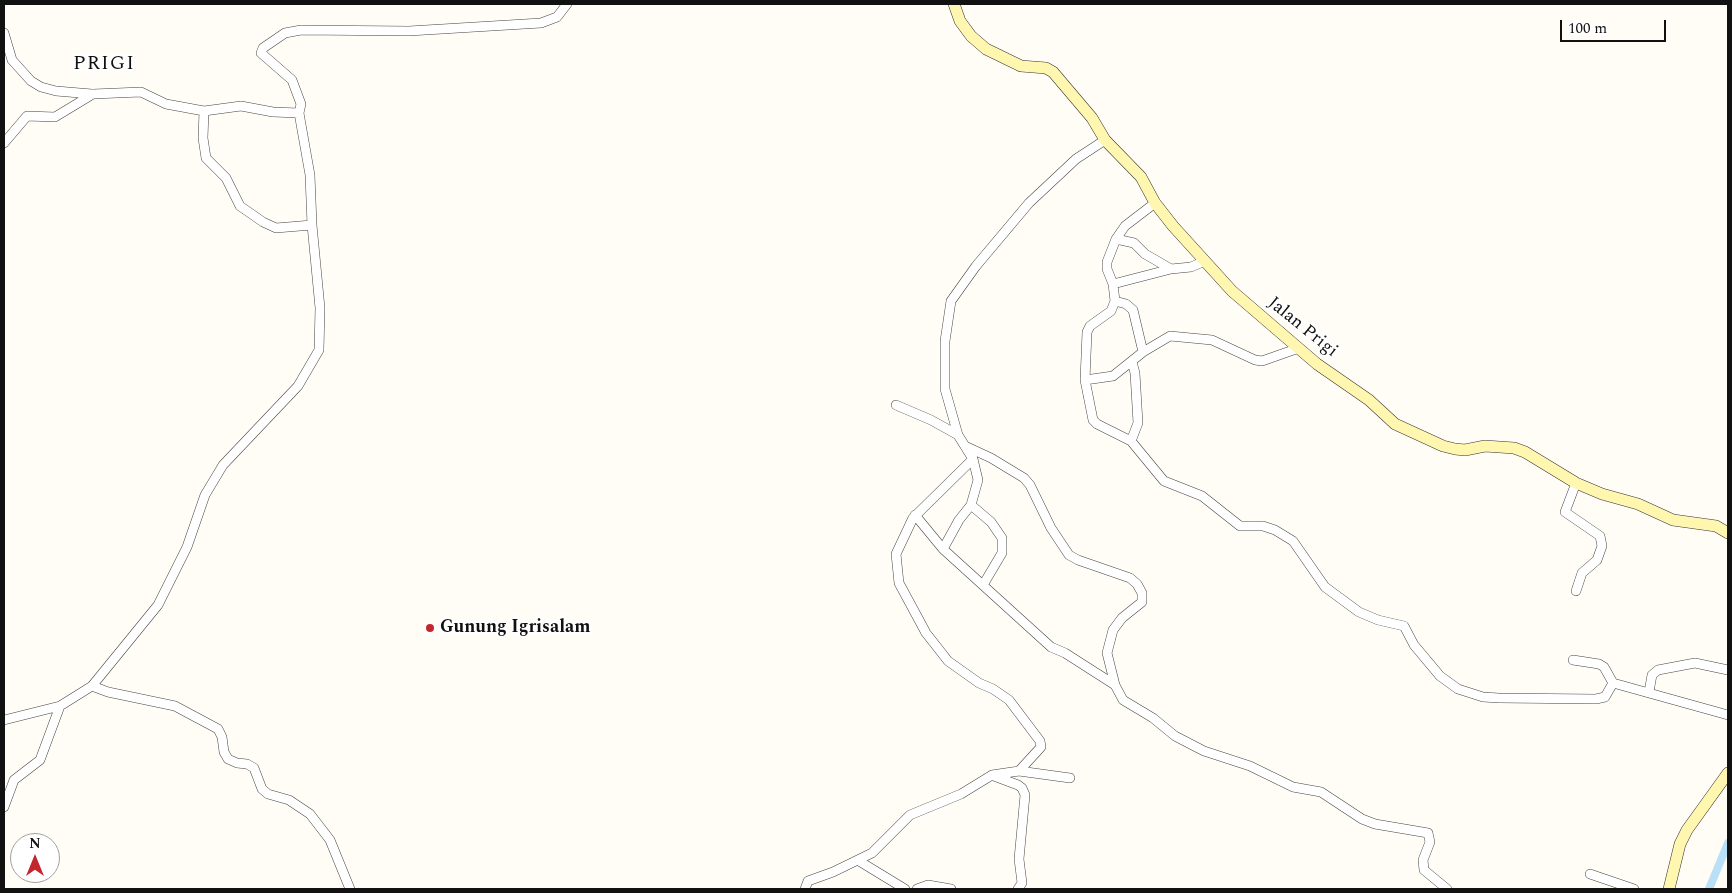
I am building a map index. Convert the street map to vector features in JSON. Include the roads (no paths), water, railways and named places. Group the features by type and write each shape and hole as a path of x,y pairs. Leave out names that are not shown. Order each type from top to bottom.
{"street":[{"path":"4,720 60,706 92,686 158,605 187,546 205,495 224,465 298,386 319,350 320,308 312,225 310,175 299,113 301,104 292,80 262,53 264,48 285,33 301,30 410,31 541,23 557,17 567,4"},
{"name":"Jalan Prigi","path":"954,4 960,21 971,36 986,49 1021,66 1046,68 1053,72 1092,118 1105,140 1141,177 1155,203 1250,308 1317,364 1369,400 1395,424 1455,449 1465,450 1484,446 1514,448 1525,452 1576,483 1638,504 1673,520 1716,526 1728,533"},
{"path":"4,33 12,60 31,81 41,87 56,91 93,94 142,92 166,104 204,111 241,106 273,112 299,113"},
{"path":"4,143 27,116 54,117 93,94"},
{"path":"204,111 203,138 206,158 226,178 240,206 263,222 276,228 297,228 312,225"},
{"path":"943,549 959,520 971,504 978,480 973,459 958,435 945,389 944,366 947,316 951,302 976,266 1030,203 1076,159 1105,140"},
{"path":"1155,203 1125,226 1116,238 1107,262 1115,301 1111,311 1090,326 1087,332 1085,380 1093,420 1113,433 1130,440 1164,481 1202,496 1240,526 1263,526 1275,530 1293,541 1325,587 1360,612 1378,620 1404,626 1414,645 1440,676 1458,689 1483,697 1596,699 1605,697 1613,683"},
{"path":"1116,238 1134,243 1145,254 1171,269"},
{"path":"1113,284 1171,269 1191,267 1205,260"},
{"path":"1115,301 1126,304 1133,310 1143,352"},
{"path":"1085,380 1113,376 1143,352 1170,336 1212,340 1255,360 1262,361 1299,348"},
{"path":"1130,440 1138,423 1135,373 1132,362"},
{"path":"896,405 931,420 958,435"},
{"path":"965,446 991,458 1024,478 1030,485 1051,528 1069,555 1078,560 1130,578 1137,584 1142,593 1142,602 1122,618 1113,630 1109,644 1108,663 1115,685 1123,700 1136,710 1152,718 1175,736 1204,751 1250,766 1293,787 1321,792 1362,819 1376,824 1428,833 1430,842 1423,860 1424,870 1447,889"},
{"path":"973,459 915,515 905,530 896,554 899,583 926,633 948,661 979,683 993,689 1009,700 1040,741 1041,747 1019,771"},
{"path":"1576,483 1565,512 1600,536 1602,546 1597,560 1582,574 1576,591"},
{"path":"971,504 991,522 1002,538 1002,552 983,585"},
{"path":"915,515 943,549 1051,647 1065,653 1115,685"},
{"path":"1573,660 1599,664 1604,667 1613,683 1728,715"},
{"path":"1649,692 1652,675 1658,670 1695,663 1728,670"},
{"path":"92,686 108,692 175,706 218,729 222,737 224,752 228,759 254,768 262,789 268,794 289,800 310,814 330,840 350,889"},
{"path":"4,807 14,780 40,760 60,706"},
{"path":"805,889 808,881 859,861 872,852 910,815 962,794 992,775 1019,771 1070,778"},
{"path":"1669,889 1680,844 1687,830 1728,773"},
{"path":"992,775 1018,785 1022,788 1025,795 1019,859 1022,883 1018,889"},
{"path":"859,861 905,889"},
{"path":"1590,874 1634,889"},
{"path":"917,889 928,885 951,889"}],"waterway":[{"path":"1709,889 1728,843"}],"place":[{"name":"Gunung Igrisalam","path":"430,628"}],"district":[{"name":"PRIGI","path":"104,65"}]}
